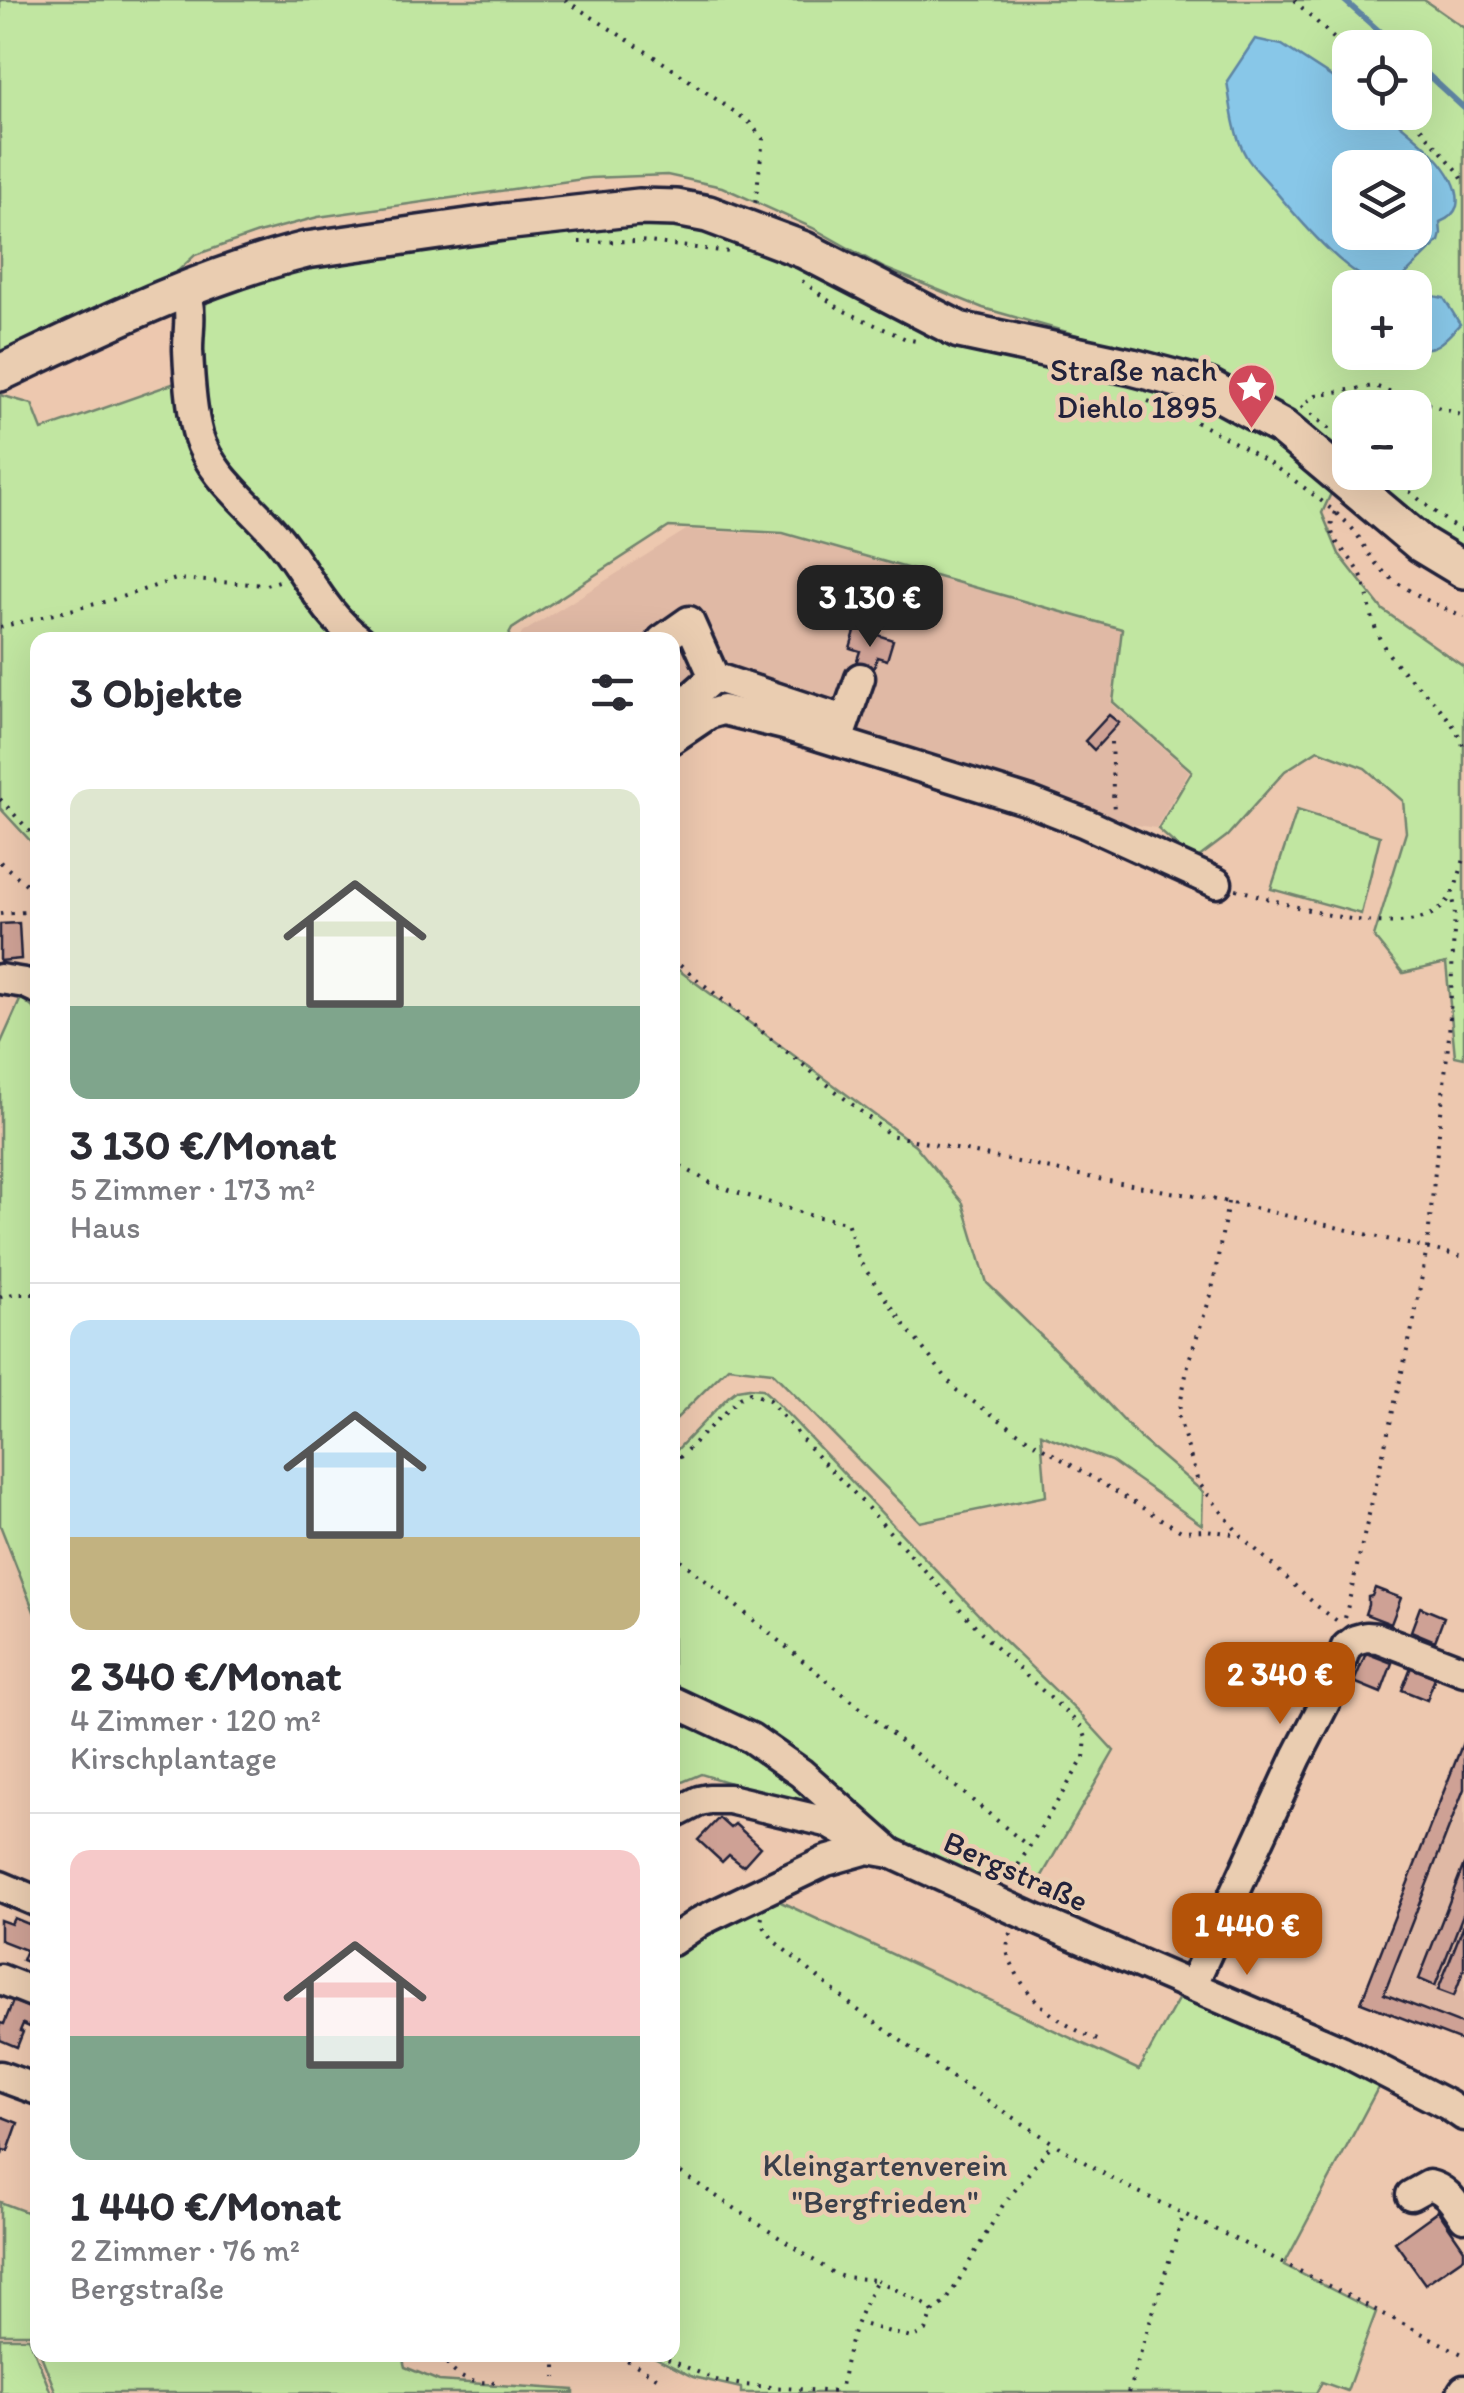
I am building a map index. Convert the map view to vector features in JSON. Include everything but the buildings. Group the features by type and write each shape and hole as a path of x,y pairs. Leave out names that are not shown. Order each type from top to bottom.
{"main road":[{"path":"0,373 184,290 306,250 503,222 639,207 676,208 708,214 746,242 804,250 959,330 1208,387 1284,428 1344,500 1464,570"}],"street":[{"path":"184,290 191,309 188,350 199,436 212,463 284,544 334,618 351,632"},
{"path":"673,632 689,621 714,677 841,731 1110,834 1217,883"},
{"path":"682,705 714,677"},
{"path":"841,731 860,678"},
{"path":"680,734 709,714 723,710 784,725 841,731"},
{"path":"0,979 30,986"},
{"path":"1192,1986 1332,1689 1346,1646 1366,1636 1378,1638 1464,1671"},
{"name":"Bergstraße","path":"680,1706 752,1738 800,1773 885,1851 1340,2050 1464,2116"},
{"path":"680,1811 709,1798 730,1799 827,1822 885,1851"},
{"path":"680,1935 701,1921 845,1854 856,1850 885,1851"},
{"path":"0,1886 30,1899"},
{"path":"0,1979 30,1991"},
{"path":"0,2076 30,2083"},
{"path":"1411,2195 1430,2185 1439,2188 1464,2217"}],"path":[{"path":"564,0 749,122 763,139 746,242 723,251 640,241 564,243"},
{"path":"1294,0 1332,37"},
{"path":"1423,130 1464,182"},
{"path":"790,272 840,309 922,343"},
{"path":"1348,390 1374,386 1386,390"},
{"path":"1332,393 1316,395 1301,406 1332,431"},
{"path":"1142,398 1193,418 1268,463 1344,500 1367,552 1381,569 1464,618"},
{"path":"1432,405 1464,416"},
{"path":"1408,490 1464,532"},
{"path":"1344,500 1330,523 1332,538 1362,577 1370,617 1382,644 1450,721 1464,748"},
{"path":"0,628 112,600 176,578 266,586 304,574"},
{"path":"1110,834 1114,812 1111,742"},
{"path":"0,799 30,831"},
{"path":"1217,883 1340,918 1398,922 1441,908 1452,893 1464,859"},
{"path":"0,862 30,887"},
{"path":"1355,1640 1345,1617 1427,1248 1450,1036 1455,909 1452,893"},
{"path":"0,914 30,912"},
{"path":"680,965 890,1135 1228,1202 1464,1257"},
{"path":"680,1165 714,1185 812,1216 846,1222 860,1262 955,1389 1022,1436 1181,1531 1240,1535"},
{"path":"1228,1202 1212,1296 1189,1360 1178,1416 1198,1482 1240,1535 1355,1640"},
{"path":"0,1296 30,1294"},
{"path":"680,1456 738,1398 750,1393 769,1400 994,1645 1082,1727 1086,1738 1084,1758 1015,1868"},
{"path":"680,1560 1028,1846"},
{"path":"768,1888 761,1922 774,1941 894,2037 1116,2182 1464,2355"},
{"path":"1034,1918 1011,1933 1006,1951 1015,1972 1032,1997 1052,2016 1102,2042"},
{"path":"866,2325 911,2338 926,2331 933,2312 946,2302 1003,2206 1053,2143"},
{"path":"680,2172 832,2272 876,2280 933,2312"},
{"path":"1128,2393 1183,2216"},
{"path":"674,2362 716,2380 840,2392 851,2336 876,2280"},
{"path":"445,2362 458,2376 472,2382 501,2380"},
{"path":"556,2362 556,2377"},
{"path":"630,2362 662,2380"}],"shaded area":[{"path":"686,530 785,535 1121,630 1111,703 1189,771 1156,828 1090,818 718,694 680,720 680,632 524,632"},
{"path":"1464,1734 1464,2042 1360,2001"}],"green space":[{"path":"0,0 1424,0 1464,28 1464,552 1432,533 1380,490 1432,490 1432,390 1332,390 1332,453 1196,369 983,308 884,268 813,228 722,187 667,175 590,178 318,217 195,255 137,309 0,357"},
{"path":"664,201 865,288 1125,366 1272,433 1332,488 1322,513 1339,554 1383,610 1464,667 1464,1058 1455,1056 1446,963 1403,973 1374,937 1406,832 1403,801 1365,768 1318,750 1285,771 1227,836 1194,861 1158,829 1192,771 1113,702 1122,629 783,533 669,527 510,632 30,632 30,840 0,808 0,395 32,404 42,430 181,381 198,346 211,279"},
{"path":"1297,810 1380,836 1361,914 1271,889"},
{"path":"680,971 915,1145 963,1203 987,1283 1140,1438 1203,1492 1202,1525 1111,1461 1041,1434 1046,1496 920,1522 772,1372 728,1367 680,1415"},
{"path":"21,998 30,1005 30,1601 0,1525 0,1045"},
{"path":"762,1389 772,1398 1114,1751 1039,1881 1002,1863 990,1883 910,1849 751,1724 680,1688 680,1447 737,1390"},
{"path":"680,1715 747,1744 824,1804 819,1810 701,1774 682,1782"},
{"name":"Kleingartenverein \"Bergfrieden\"","path":"768,1896 1139,2070 1181,1994 1381,2082 1284,2265 1376,2312 1347,2391 1322,2382 1316,2393 741,2393 741,2388 693,2377 664,2362 680,2362 680,1948"},
{"path":"0,2202 30,2213 30,2334 0,2334"},
{"path":"0,2338 29,2338 30,2362 39,2362 51,2393 0,2393"},
{"path":"44,2362 404,2362 405,2367 439,2381 574,2390 574,2393 56,2393"}],"water":[{"path":"1255,39 1282,45 1332,77 1332,130 1408,130 1430,150 1332,150 1332,250 1430,250 1410,270 1353,270 1326,248 1248,160 1235,129 1227,81"},
{"path":"1432,152 1457,193 1454,212 1440,222 1439,241 1432,248"},
{"path":"1432,296 1444,298 1460,324 1432,347"}],"waterway":[{"path":"1344,0 1378,30"},
{"path":"1432,79 1464,108"}],"place":[{"name":"Straße nach Diehlo 1895","path":"1252,430"}]}
